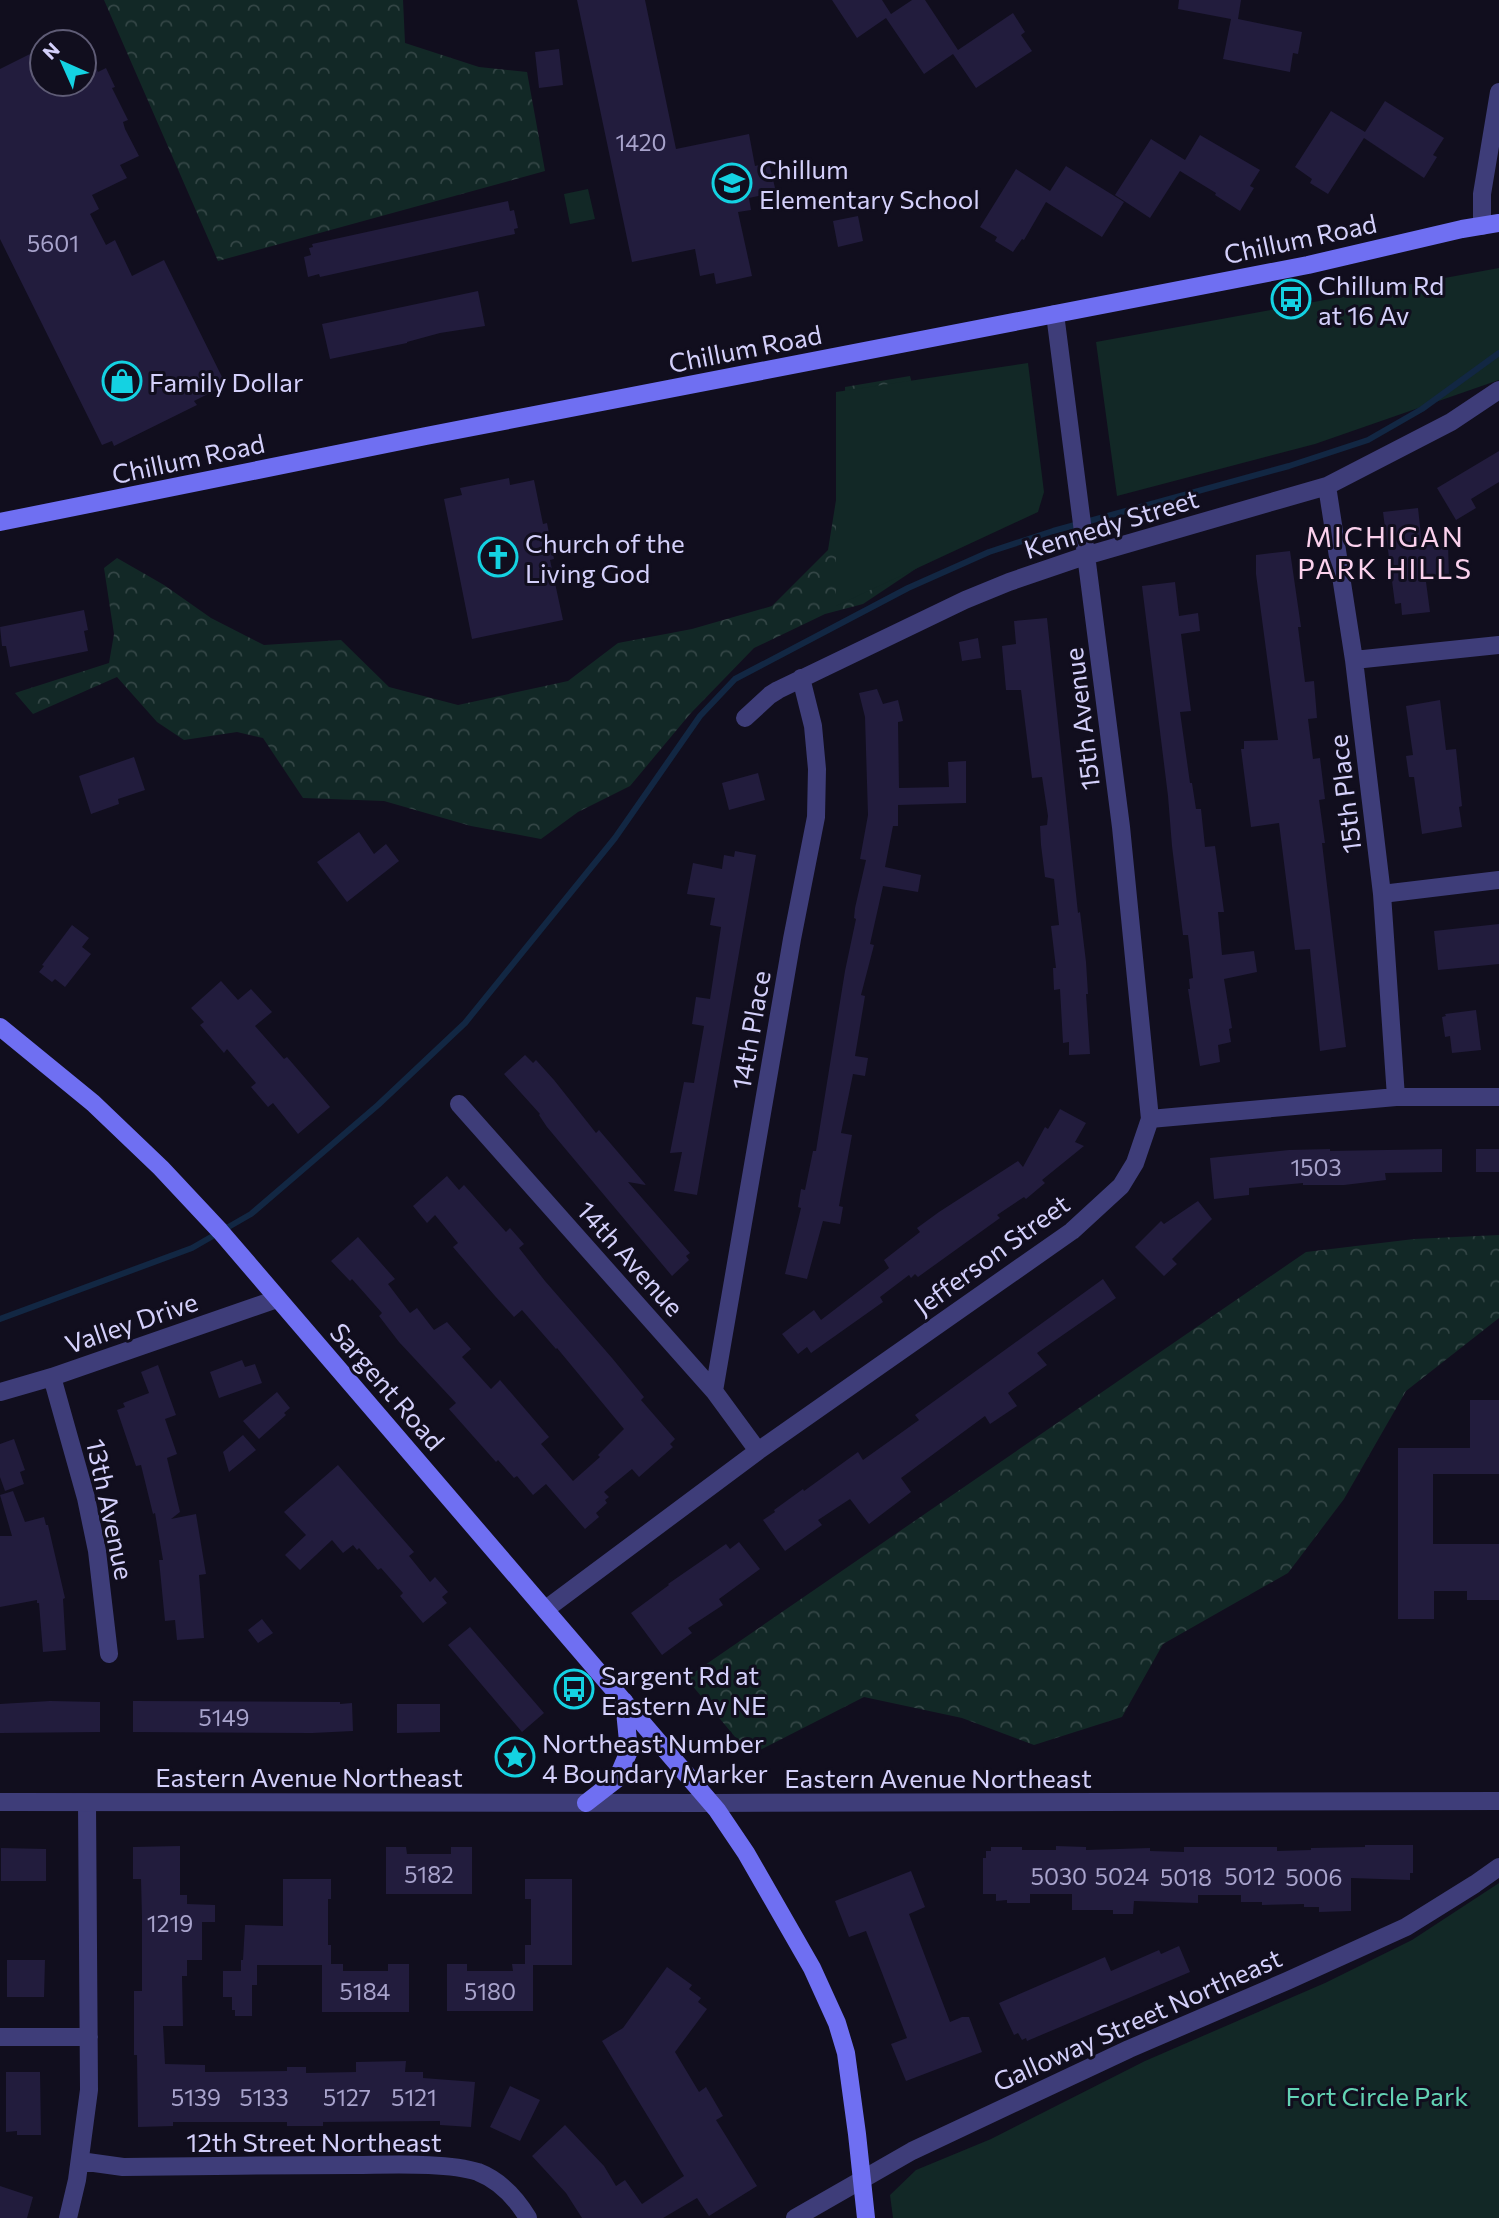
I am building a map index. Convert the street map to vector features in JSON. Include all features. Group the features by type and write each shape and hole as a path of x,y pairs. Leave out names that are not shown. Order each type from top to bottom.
{"main road":[{"name":"Chillum Road","path":"0,522 426,436 1308,265 1462,229 1490,225"},
{"name":"Sargent Road","path":"0,1027 93,1103 161,1168 220,1231 711,1803 752,1864 830,2004 846,2053 866,2218"},
{"path":"586,1803 617,1779 629,1751 624,1701"}],"street":[{"path":"1490,225 1482,194 1499,92"},
{"name":"15th Avenue","path":"1055,314 1121,827 1150,1119"},
{"name":"Kennedy Street","path":"745,718 770,695 801,678 965,600 1085,556 1327,486 1451,422 1499,390"},
{"name":"15th Place","path":"1327,486 1354,660 1382,894 1396,1097"},
{"path":"1354,660 1499,645"},
{"name":"14th Place","path":"714,1391 792,939 816,817 817,769 813,726 801,678"},
{"path":"1382,894 1499,880"},
{"path":"1150,1119 1396,1097 1499,1097"},
{"name":"14th Avenue","path":"459,1104 714,1391 758,1451"},
{"name":"Jefferson Street","path":"546,1609 758,1451 1072,1231 1121,1186 1135,1163 1150,1119"},
{"name":"Valley Drive","path":"0,1392 52,1377 278,1299"},
{"name":"13th Avenue","path":"52,1377 86,1498 97,1551 109,1654"},
{"name":"Eastern Avenue Northeast","path":"0,1802 1499,1801"},
{"path":"68,2218 80,2161 89,2090 87,1803"},
{"name":"Galloway Street Northeast","path":"795,2218 912,2151 1129,2049 1406,1927 1499,1867"},
{"path":"0,2037 89,2037"},
{"name":"12th Street Northeast","path":"80,2161 123,2166 396,2165 459,2168 474,2171 495,2181 513,2196 528,2218"}],"green space":[{"path":"104,0 403,0 405,43 479,67 527,72 545,171 218,261"},
{"path":"588,189 595,219 570,224 564,194"},
{"path":"1499,268 1499,380 1315,444 1117,496 1096,342"},
{"path":"1028,363 1044,492 1038,512 836,606 836,392"},
{"path":"910,376 953,544 863,604 825,614 754,648 690,714 630,786 578,812 541,839 471,826 384,801 303,798 263,738 237,732 184,740 157,722 117,677 33,714 15,693 109,663 114,634 104,568 117,558 164,585 211,618 264,645 341,640 389,687 458,705 568,681 618,643 692,629 772,606 828,550 846,438 845,387"},
{"path":"1499,1235 1499,1318 1406,1391 1344,1499 1288,1573 1163,1644 1122,1717 1034,1745 962,1718 864,1697 750,1755 686,1678 1306,1252 1414,1239"},
{"name":"Fort Circle Park","path":"1499,1883 1499,2218 893,2218 890,2195 916,2170 991,2139 1145,2061 1325,1983 1412,1940"}],"building":[{"path":"577,0 645,0 676,149 749,134 755,166 769,163 776,192 749,198 751,210 738,212 752,276 716,284 714,273 700,276 695,249 632,262"},
{"path":"832,0 882,0 891,14 912,0 925,0 958,50 1013,13 1025,32 1021,35 1032,51 976,88 953,54 924,74 886,18 857,38"},
{"path":"1179,0 1241,0 1238,19 1302,32 1298,54 1293,53 1290,72 1223,59 1231,19 1178,9"},
{"path":"559,49 563,85 539,88 535,52"},
{"path":"28,55 28,98 98,98 98,72 106,68 115,87 112,88 128,120 123,122 125,129 139,156 120,165 127,178 92,195 99,209 90,214 106,245 115,240 132,276 164,260 226,385 194,401 197,405 114,446 112,441 102,445 0,239 0,69"},
{"path":"1385,101 1444,138 1433,155 1437,157 1424,178 1364,138 1328,194 1310,183 1312,179 1295,167 1331,111 1365,132"},
{"path":"1200,135 1260,170 1250,186 1254,188 1240,211 1180,171 1150,218 1115,195 1151,139 1185,160"},
{"path":"1066,166 1124,202 1102,237 1046,202 1024,240 1022,239 1013,252 995,241 997,237 980,227 1016,169 1050,191"},
{"path":"508,201 510,211 514,210 518,228 514,229 515,234 320,277 319,274 308,277 304,257 311,255 309,248 313,247 312,244"},
{"path":"858,216 863,241 838,247 833,221"},
{"path":"478,291 485,326 440,333 407,343 330,359 322,324"},
{"path":"1499,451 1499,482 1471,499 1476,508 1456,520 1437,488"},
{"path":"509,478 510,485 534,480 543,524 547,523 554,559 550,560 563,620 472,639 444,499 462,495 460,488"},
{"path":"1418,508 1422,544 1448,544 1449,577 1426,582 1430,612 1402,615 1401,603 1395,604 1383,512"},
{"path":"1290,551 1301,627 1298,627 1305,682 1314,681 1317,718 1308,719 1313,759 1320,758 1325,799 1319,800 1325,843 1322,843 1346,1047 1320,1051 1310,949 1295,950 1279,823 1251,827 1241,749 1244,749 1244,741 1278,740 1256,574 1256,555"},
{"path":"1175,582 1179,616 1198,613 1200,631 1181,634 1191,711 1180,712 1190,783 1196,809 1201,809 1205,847 1215,846 1224,912 1218,912 1222,955 1254,951 1257,972 1224,979 1232,1028 1229,1029 1231,1042 1218,1045 1220,1062 1200,1066 1188,989 1189,979 1193,978 1188,935 1183,935 1142,586"},
{"path":"84,610 88,651 10,667 6,646 2,646 0,627"},
{"path":"1047,618 1078,913 1080,912 1086,962 1090,1054 1069,1055 1069,1042 1063,1043 1060,989 1054,990 1053,968 1056,968 1051,926 1059,925 1054,879 1045,877 1041,845 1040,826 1047,825 1048,816 1042,777 1032,778 1021,690 1006,690 1002,646 1016,644 1014,621"},
{"path":"978,638 981,658 962,661 959,642"},
{"path":"877,689 883,704 898,700 903,721 898,722 899,788 949,787 948,762 966,761 966,803 898,805 898,826 893,826 885,867 921,875 918,892 883,886 870,944 874,945 861,995 865,996 855,1056 868,1058 865,1076 853,1074 841,1133 852,1135 839,1206 843,1207 840,1224 823,1221 807,1279 785,1274 801,1208 798,1207 801,1189 805,1190 813,1151 816,1151 856,919 855,908 866,860 860,859 868,815 865,717 859,693"},
{"path":"1440,700 1446,750 1456,749 1462,827 1422,834 1414,777 1409,777 1406,756 1413,755 1406,706"},
{"path":"134,757 145,790 118,799 119,804 91,814 79,776"},
{"path":"758,773 765,800 729,810 722,783"},
{"path":"359,832 374,854 386,844 399,861 347,902 317,862"},
{"path":"735,851 756,855 697,1195 674,1191 682,1152 670,1153 684,1082 694,1083 704,1026 692,1024 696,997 710,999 721,927 710,925 715,898 687,894 693,863 722,869 724,855 734,857"},
{"path":"1499,924 1499,964 1438,970 1434,931"},
{"path":"72,925 89,938 82,947 91,954 65,987 55,979 52,982 39,972"},
{"path":"221,981 238,1000 251,989 272,1012 255,1026 284,1059 287,1057 330,1107 298,1134 273,1103 268,1107 251,1087 256,1083 227,1049 224,1053 200,1025 204,1022 191,1008"},
{"path":"1476,1010 1481,1050 1452,1053 1450,1036 1445,1037 1442,1017 1446,1016 1445,1014"},
{"path":"525,1055 533,1063 536,1060 596,1133 599,1130 646,1185 628,1182 690,1253 686,1256 689,1260 672,1276 547,1127 540,1114 504,1074"},
{"path":"1060,1109 1086,1123 1075,1142 1084,1146 1042,1180 1045,1183 1026,1199 1024,1197 997,1215 1000,1218 918,1277 915,1274 911,1278 909,1275 880,1297 883,1302 811,1353 807,1347 798,1354 782,1334 814,1310 821,1320 889,1268 884,1260 920,1232 917,1228 939,1212 1018,1161 1023,1167 1045,1127 1048,1129"},
{"path":"1330,1149 1442,1149 1442,1172 1385,1173 1386,1180 1344,1185 1303,1183 1249,1188 1249,1195 1214,1199 1210,1158"},
{"path":"1476,1149 1499,1149 1499,1172 1476,1172"},
{"path":"447,1176 459,1190 464,1185 506,1232 510,1228 524,1244 519,1248 644,1397 641,1400 675,1439 670,1444 673,1447 639,1477 632,1469 604,1492 609,1497 605,1500 607,1503 596,1513 599,1517 585,1529 546,1484 533,1495 517,1476 514,1478 498,1460 496,1462 449,1409 456,1403 399,1342 379,1316 382,1313 352,1279 350,1281 331,1261 358,1237 395,1279 388,1284 410,1313 417,1308 434,1330 447,1322 471,1349 462,1357 491,1389 500,1380 549,1437 541,1444 573,1481 600,1457 598,1455 624,1429 522,1310 514,1317 495,1296 453,1247 458,1243 435,1215 427,1223 413,1206"},
{"path":"1198,1201 1212,1219 1172,1259 1177,1264 1164,1276 1135,1247 1161,1221 1164,1224"},
{"path":"1103,1279 1116,1298 1037,1353 1047,1365 1008,1393 1017,1406 990,1424 985,1416 901,1478 911,1492 869,1524 850,1499 818,1520 822,1525 785,1551 763,1520 775,1512 774,1510 858,1452 863,1460 919,1420 915,1415"},
{"path":"242,1360 245,1367 255,1364 262,1383 219,1398 210,1372"},
{"path":"158,1365 176,1415 165,1419 177,1454 167,1458 180,1512 171,1519 196,1514 206,1574 199,1575 204,1638 177,1640 175,1620 165,1621 159,1560 163,1560 155,1513 153,1514 141,1465 136,1466 117,1410 125,1407 123,1403 149,1393 141,1372"},
{"path":"277,1392 290,1408 284,1413 286,1415 259,1439 243,1421"},
{"path":"1470,1400 1499,1400 1499,1474 1433,1474 1433,1544 1499,1544 1499,1600 1467,1600 1467,1591 1434,1591 1434,1619 1398,1619 1398,1448 1470,1448"},
{"path":"243,1435 256,1450 229,1472 223,1452"},
{"path":"14,1439 25,1470 20,1472 24,1484 5,1491 0,1477 0,1444"},
{"path":"338,1465 414,1552 409,1556 430,1582 435,1577 448,1592 442,1597 447,1603 423,1623 400,1596 403,1593 381,1568 378,1570 359,1548 357,1550 353,1545 343,1553 332,1540 300,1570 285,1555 306,1535 284,1512"},
{"path":"13,1491 25,1522 44,1517 48,1525 65,1598 66,1650 43,1652 37,1600 0,1607 0,1536 12,1536 0,1495"},
{"path":"739,1542 760,1569 719,1599 723,1605 688,1628 692,1633 662,1655 631,1613 726,1544 730,1549"},
{"path":"262,1619 273,1633 258,1643 248,1630"},
{"path":"470,1627 544,1713 522,1732 448,1645"},
{"path":"133,1701 352,1703 353,1731 133,1732"},
{"path":"100,1702 100,1732 0,1733 0,1704"},
{"path":"397,1704 440,1704 440,1732 397,1733"},
{"path":"1365,1845 1413,1845 1413,1873 1410,1873 1410,1880 1351,1878 1351,1911 1319,1912 1319,1907 1304,1907 1304,1904 1262,1905 1262,1902 1241,1902 1241,1895 1198,1895 1198,1903 1134,1901 1133,1914 1113,1914 1113,1910 1072,1910 1072,1894 1030,1894 1030,1903 1007,1903 1007,1900 996,1901 996,1894 983,1894 983,1858 986,1858 986,1851 991,1851 991,1847 1022,1847 1022,1850 1056,1850 1056,1846 1086,1847 1086,1850 1150,1848 1150,1851 1184,1852 1184,1847 1277,1847 1277,1851"},
{"path":"180,1846 180,1895 187,1895 187,1904 215,1905 215,1922 202,1922 202,1960 187,1960 187,1976 182,1976 183,2026 163,2026 165,2064 205,2065 205,2072 287,2071 287,2067 306,2067 306,2073 356,2072 356,2062 406,2061 405,2072 423,2072 423,2078 475,2082 471,2127 440,2125 440,2121 323,2122 323,2126 287,2126 287,2122 173,2122 173,2126 138,2127 134,1991 142,1991 142,1917 141,1879 133,1879 133,1847"},
{"path":"386,1847 406,1847 407,1854 451,1854 451,1847 472,1847 472,1894 386,1894"},
{"path":"1,1848 46,1849 46,1881 1,1881"},
{"path":"911,1871 925,1907 909,1914 950,2022 969,2017 982,2052 906,2081 891,2044 907,2038 866,1931 849,1937 835,1901"},
{"path":"283,1879 331,1879 328,1945 331,1945 331,1964 343,1964 343,1971 388,1971 388,1964 409,1964 409,2012 322,2012 322,1965 257,1965 257,1985 252,1985 252,2016 235,2016 232,1997 223,1997 223,1971 241,1971 245,1925 283,1926"},
{"path":"525,1879 572,1879 572,1965 533,1965 533,2011 447,2011 447,1964 467,1964 467,1971 513,1971 512,1964 525,1964 525,1945 531,1945 531,1899 525,1899"},
{"path":"1179,1946 1190,1972 1027,2041 1026,2038 1022,2040 1018,2033 1014,2035 999,2003 1105,1957 1111,1971 1159,1950 1161,1954"},
{"path":"7,1960 45,1960 44,1997 7,1997"},
{"path":"667,1967 692,1985 689,1989 701,1998 698,2002 707,2009 675,2052 699,2092 706,2087 723,2116 716,2120 757,2186 709,2216 697,2198 663,2218 582,2218 566,2193 532,2156 565,2125 604,2166 616,2186 625,2180 642,2204 684,2176 602,2041 623,2028"},
{"path":"6,2072 40,2072 41,2135 6,2132"},
{"path":"510,2086 540,2100 520,2141 490,2127"},
{"path":"0,2186 33,2197 27,2218 0,2218"}],"waterway":[{"path":"0,1319 192,1248 251,1214 378,1105 465,1023 615,838 700,716 735,679 908,588 989,552 1053,531 1289,466 1368,440 1422,409 1499,353"}],"place":[{"name":"Chillum Elementary School","path":"732,183"},
{"name":"Chillum Rd at 16 Av","path":"1291,299"},
{"name":"Family Dollar","path":"122,381"},
{"name":"Church of the Living God","path":"498,557"},
{"name":"Sargent Rd at Eastern Av NE","path":"574,1689"},
{"name":"Northeast Number 4 Boundary Marker","path":"515,1757"}],"district":[{"name":"MICHIGAN PARK HILLS","path":"1385,552"}]}
